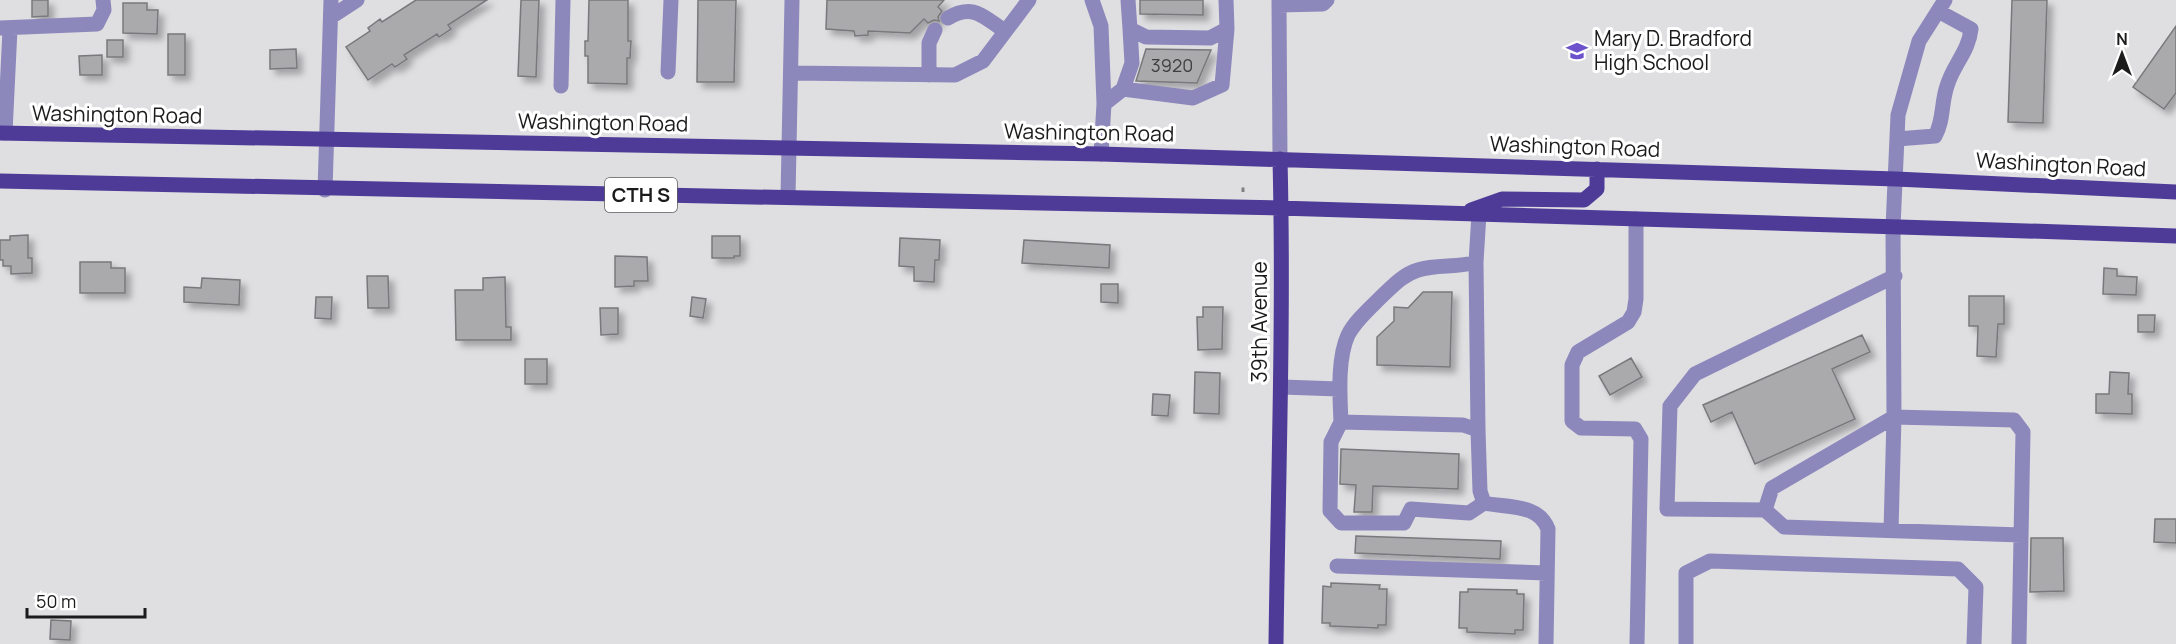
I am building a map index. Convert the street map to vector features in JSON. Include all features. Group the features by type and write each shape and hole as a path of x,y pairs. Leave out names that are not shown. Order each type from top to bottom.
{"main road":[{"name":"Washington Road","path":"3,133 327,141 1101,154 1896,179 2176,192"},
{"name":"39th Avenue","path":"1275,644 1282,387 1280,159"},
{"path":"1463,213 1502,199 1584,200 1598,189 1598,169"},
{"name":"CTH S","path":"0,181 325,190 1281,208"},
{"path":"1281,208 2176,236"}],"street":[{"path":"3,133 5,28 97,24 104,10 104,0"},
{"path":"325,190 331,0"},
{"path":"331,17 357,0"},
{"path":"561,86 563,0"},
{"path":"668,72 670,0"},
{"path":"788,197 792,0"},
{"path":"791,73 955,75 983,61 1029,0"},
{"path":"1092,0 1101,26 1104,104 1101,154"},
{"path":"1104,104 1124,89 1132,63 1128,0"},
{"path":"1124,89 1192,98 1221,85 1227,28 1226,0"},
{"path":"1279,2 1323,4 1327,0"},
{"name":"39th Avenue","path":"1279,2 1280,159"},
{"path":"1891,531 1894,417 1893,227 1898,115 1919,41 1941,5 1971,29 1970,42 1947,86 1941,126 1935,136 1898,139"},
{"path":"948,18 966,10 977,12 1005,32"},
{"path":"1130,29 1146,37 1210,38 1227,28"},
{"path":"929,75 929,43 935,30"},
{"path":"1479,214 1476,262 1478,430 1480,491 1484,503"},
{"path":"1636,219 1634,312 1628,322 1578,352 1572,365 1572,421 1581,428 1635,429 1641,440 1637,644"},
{"path":"1476,262 1467,265 1432,266 1414,271 1401,278 1366,311 1348,336 1341,368 1341,422 1331,442 1330,511 1341,523 1404,523 1412,509 1469,513 1484,503 1520,508 1545,520 1548,529 1546,644"},
{"path":"1894,276 1695,374 1670,406 1667,509 1765,510 1784,527 2021,535"},
{"path":"1282,387 1340,389"},
{"path":"1765,510 1772,488 1894,417 2014,420 2023,432 2019,644"},
{"path":"1341,422 1463,425 1478,430"},
{"path":"1686,644 1686,573 1710,561 1958,569 1976,587 1974,644"},
{"path":"1337,566 1547,573"}],"path":[{"path":"1243,186 1243,192"}],"building":[{"path":"32,0 48,0 48,16 32,17"},
{"path":"416,0 487,0 448,25 451,29 439,37 437,34 404,55 407,59 395,67 392,64 368,80 346,47 370,31 368,28 380,19 382,22"},
{"path":"521,0 539,0 536,77 518,76"},
{"path":"589,0 628,0 628,41 631,41 630,58 627,58 627,84 588,83 588,56 585,56 585,41 588,41"},
{"path":"698,0 736,0 734,82 697,82"},
{"path":"827,0 944,0 938,7 942,11 938,17 939,21 934,20 928,23 924,19 910,33 868,31 868,35 855,36 854,31 826,29"},
{"path":"1140,0 1203,0 1203,15 1140,14"},
{"path":"2012,0 2047,0 2043,123 2008,122"},
{"path":"123,3 147,3 147,10 158,10 157,34 123,33"},
{"path":"2176,26 2176,93 2164,109 2133,87"},
{"path":"168,34 185,34 185,75 168,75"},
{"path":"107,40 123,40 123,57 107,57"},
{"path":"296,49 297,68 270,69 270,50"},
{"path":"1146,49 1211,50 1197,83 1136,81"},
{"path":"102,55 102,75 80,75 79,56"},
{"path":"28,235 28,258 32,258 32,273 11,274 11,266 3,266 3,260 0,260 0,240 10,240 10,236"},
{"path":"712,236 740,236 740,256 712,258"},
{"path":"900,238 940,240 939,260 935,260 934,282 914,281 914,267 899,266"},
{"path":"1024,240 1110,245 1109,268 1022,263"},
{"path":"615,256 647,257 648,281 634,281 634,286 615,287"},
{"path":"80,262 111,262 111,268 125,268 125,293 80,293"},
{"path":"2104,268 2117,269 2117,276 2137,277 2136,295 2103,294"},
{"path":"367,276 388,276 389,308 368,308"},
{"path":"505,277 506,327 511,327 511,340 456,340 455,290 483,290 483,278"},
{"path":"202,278 240,280 239,305 184,302 184,287 201,288"},
{"path":"1101,284 1118,284 1118,303 1101,302"},
{"path":"1423,292 1452,292 1450,367 1377,365 1377,337 1394,321 1394,307 1408,308"},
{"path":"1969,296 2004,296 2004,324 1998,324 1996,357 1977,356 1978,326 1969,326"},
{"path":"316,297 332,297 331,319 315,318"},
{"path":"692,297 706,299 703,318 690,316"},
{"path":"1203,307 1223,307 1222,349 1198,350 1197,317 1203,317"},
{"path":"600,308 618,308 618,334 601,335"},
{"path":"2138,315 2155,315 2154,332 2138,332"},
{"path":"1862,335 1870,352 1832,369 1855,419 1755,464 1732,412 1711,422 1703,405"},
{"path":"1631,358 1642,377 1610,395 1599,376"},
{"path":"525,359 547,359 547,384 525,384"},
{"path":"1195,372 1220,373 1219,414 1194,413"},
{"path":"2110,372 2129,373 2128,394 2132,394 2132,414 2096,413 2096,394 2109,394"},
{"path":"1153,394 1170,395 1168,416 1152,415"},
{"path":"1341,449 1459,454 1458,489 1373,486 1372,512 1354,512 1356,485 1340,484"},
{"path":"2155,519 2176,519 2176,543 2154,542"},
{"path":"1356,536 1501,541 1500,559 1355,553"},
{"path":"2031,538 2063,538 2064,591 2030,592"},
{"path":"1331,583 1380,585 1379,589 1387,589 1386,625 1378,625 1378,628 1330,626 1330,623 1322,623 1323,586 1331,587"},
{"path":"1468,589 1517,590 1517,594 1524,594 1523,630 1515,630 1515,634 1467,632 1467,628 1459,628 1460,592 1468,592"},
{"path":"51,620 71,621 70,640 50,639"}],"place":[{"name":"Mary D. Bradford High School","path":"1577,51"}]}
